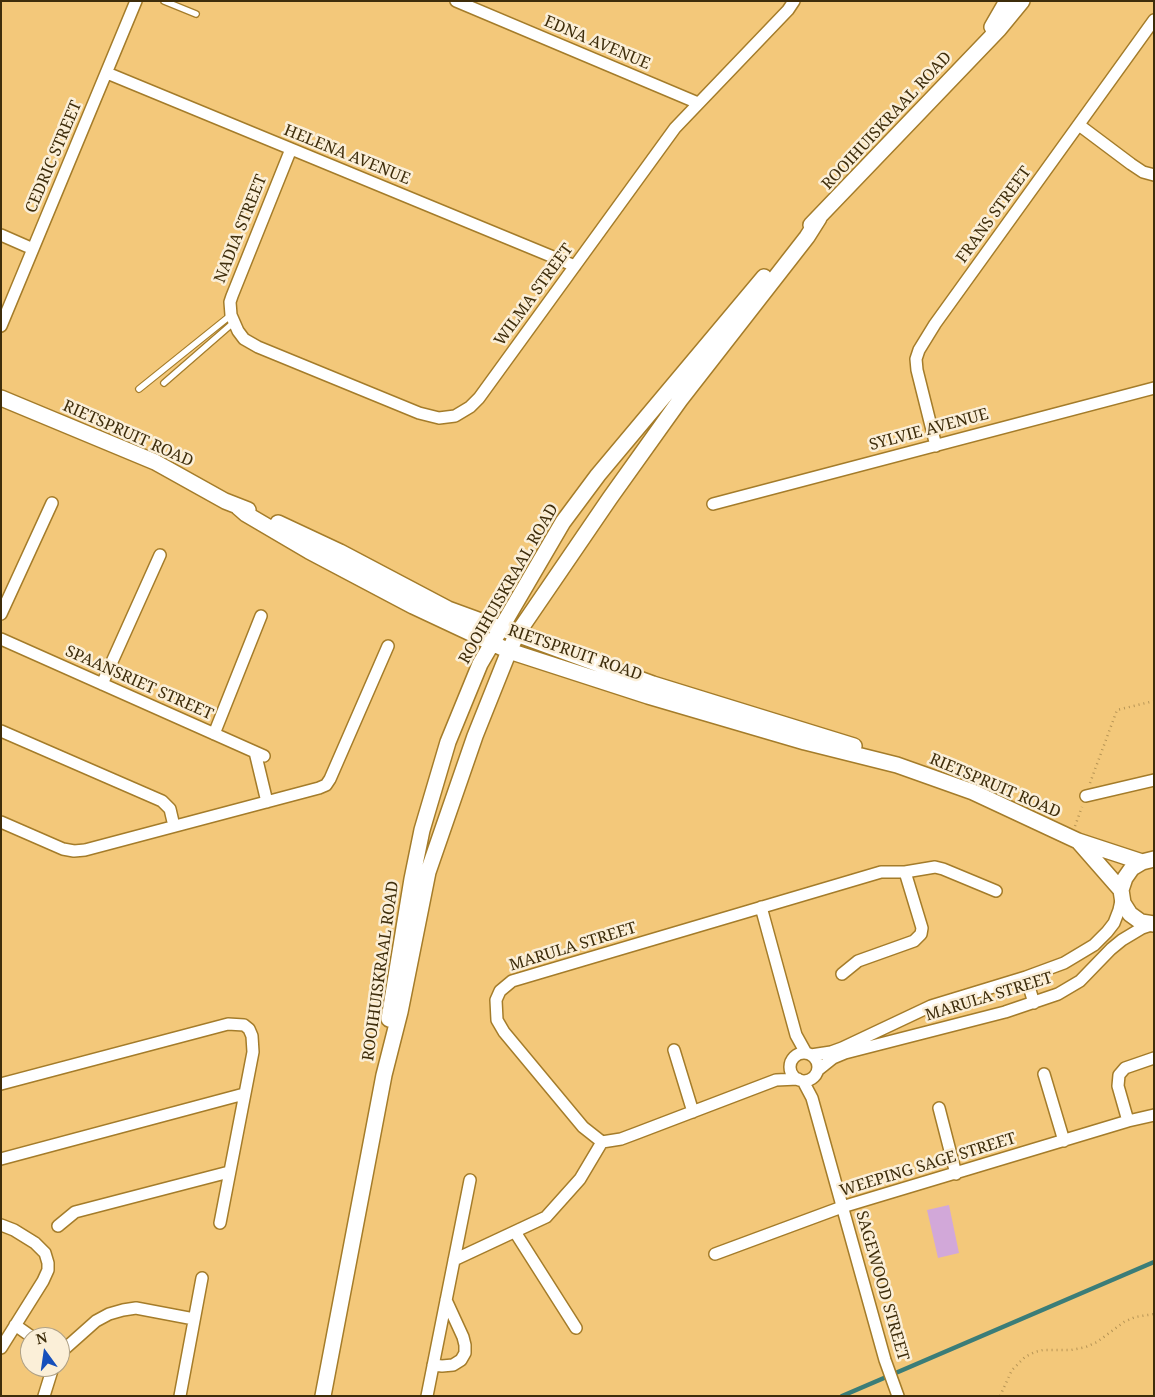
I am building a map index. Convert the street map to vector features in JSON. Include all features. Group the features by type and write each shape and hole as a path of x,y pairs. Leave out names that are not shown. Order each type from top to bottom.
{"main road":[{"name":"ROOIHUISKRAAL ROAD","path":"980,48 1007,1"},
{"name":"ROOIHUISKRAAL ROAD","path":"384,1075 387,1030 422,830 448,742 491,642 563,522 598,474 778,260 999,29 1022,1"},
{"name":"ROOIHUISKRAAL ROAD","path":"323,1396 384,1075 400,1012 428,872 475,736 509,650 517,634 610,498 680,400 797,251 819,218"},
{"name":"RIETSPRUIT ROAD","path":"1,398 155,462 238,507 268,518 340,552 448,609 653,684 833,738 870,751 897,765"},
{"name":"RIETSPRUIT ROAD","path":"238,507 246,514 309,551 413,606 509,650 657,699 805,742 897,765 972,792 1074,840 1148,860"},
{"name":"RIETSPRUIT ROAD","path":"1074,840 1122,893 1126,909 1135,918 1154,924"},
{"path":"1122,893 1122,884 1128,872 1148,860"}],"street":[{"name":"CEDRIC STREET","path":"1,326 136,1"},
{"name":"EDNA AVENUE","path":"456,1 698,103"},
{"name":"WILMA STREET","path":"232,319 244,339 258,347 419,413 439,418 455,416 470,407 479,398 664,142 698,103 788,10 794,1"},
{"name":"FRANS STREET","path":"936,446 916,370 919,350 935,324 1154,20"},
{"name":"HELENA AVENUE","path":"107,73 575,266"},
{"path":"1079,125 1143,172 1154,175"},
{"name":"NADIA STREET","path":"232,319 230,302 232,296 292,149"},
{"path":"1,235 33,248"},
{"name":"SYLVIE AVENUE","path":"713,504 1154,388"},
{"path":"1,614 52,503"},
{"path":"102,684 160,556"},
{"path":"214,734 261,616"},
{"name":"SPAANSRIET STREET","path":"1,639 259,754 268,802"},
{"path":"1,822 63,849 85,850 326,785 388,646"},
{"path":"1,731 162,802 170,809 174,826"},
{"path":"1086,796 1154,780"},
{"name":"MARULA STREET","path":"602,1142 583,1127 496,1020 495,1006 500,991 512,981 881,872 905,872 929,868 943,869 996,891"},
{"path":"842,974 865,957 914,941 921,934 922,928 905,872"},
{"name":"MARULA STREET","path":"808,1054 831,1052 931,1006 1026,977 1064,963 1094,945 1114,923 1122,893"},
{"path":"761,907 796,1035 808,1054 817,1061 808,1077"},
{"name":"MARULA STREET","path":"808,1077 833,1058 1034,1003 1068,989 1080,982 1122,940 1142,928 1154,924"},
{"path":"1026,977 1034,1003"},
{"path":"1,1084 234,1023 246,1027 253,1039 253,1052 220,1223"},
{"path":"796,1035 792,1074 808,1077"},
{"path":"674,1050 693,1112"},
{"path":"776,1080 800,1054 808,1054"},
{"path":"1128,1122 1118,1086 1119,1075 1125,1068 1154,1058"},
{"path":"1044,1074 1064,1141"},
{"path":"454,1260 550,1214 580,1179 602,1142 621,1139 776,1080 808,1077"},
{"name":"SAGEWOOD STREET","path":"808,1077 812,1098 885,1360 898,1396"},
{"path":"1,1159 244,1094"},
{"path":"939,1108 956,1174"},
{"name":"WEEPING SAGE STREET","path":"715,1254 842,1207 1128,1122 1154,1116"},
{"path":"58,1226 75,1212 229,1172"},
{"path":"427,1396 470,1180"},
{"path":"1,1225 14,1230 35,1243 45,1253 48,1263 48,1270 43,1281 1,1348"},
{"path":"515,1232 576,1328"},
{"path":"180,1396 202,1278"},
{"path":"433,1365 453,1365 461,1360 465,1353 463,1337 446,1300"},
{"path":"70,1344 96,1321 109,1314 123,1310 136,1308 194,1319"},
{"path":"15,1325 20,1329"},
{"path":"44,1396 50,1377"}],"lane":[{"path":"164,1 196,14"},
{"path":"164,383 232,319"},
{"path":"139,389 232,319"}],"path":[{"path":"1074,840 1086,796 1117,710 1154,702"},
{"path":"1000,1396 1012,1370 1025,1357 1043,1350 1072,1350 1086,1347 1097,1342 1124,1322 1135,1317 1154,1314"}],"shaded area":[{"path":"949,1205 959,1253 938,1258 927,1210"}],"waterway":[{"path":"842,1396 1154,1262"}]}
